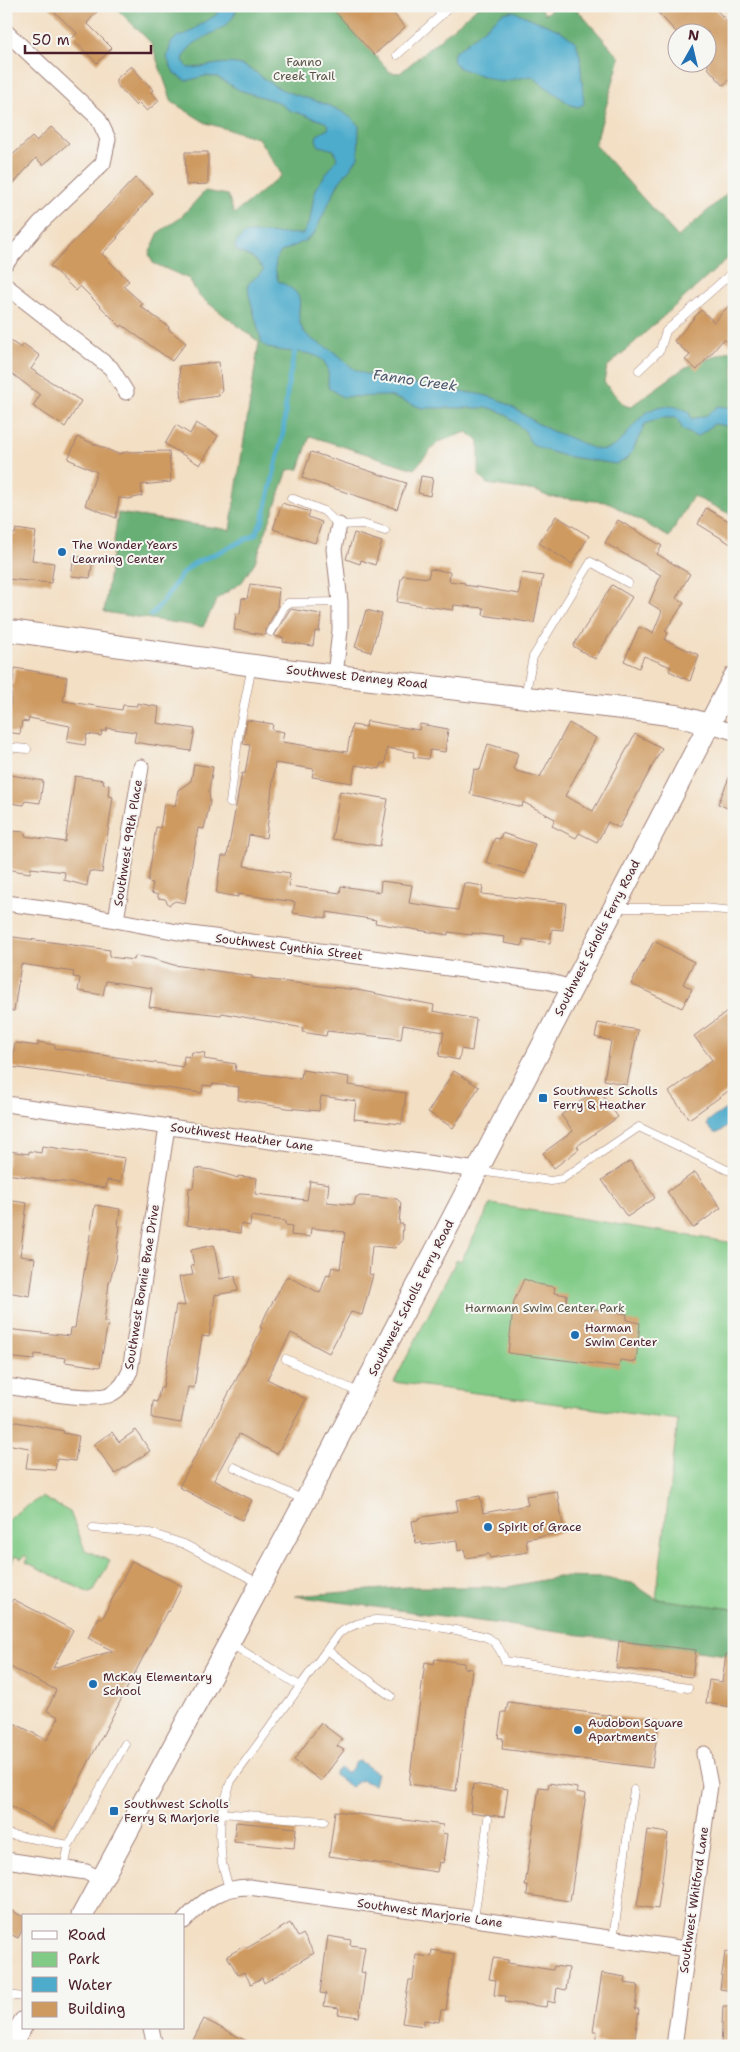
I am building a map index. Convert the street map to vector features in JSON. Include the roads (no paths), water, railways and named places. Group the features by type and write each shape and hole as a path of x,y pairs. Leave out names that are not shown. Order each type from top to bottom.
{"main road":[{"name":"Southwest Denney Road","path":"6,630 252,666 525,696 670,715 707,724"},
{"name":"Southwest Scholls Ferry Road","path":"83,1914 306,1501 707,724 734,677"},
{"path":"10,2046 22,2025"}],"street":[{"path":"6,32 98,118 108,139 103,163 39,224 6,263"},
{"path":"6,286 111,368 126,392"},
{"path":"335,676 340,630 340,602 334,557 339,525"},
{"path":"707,724 734,732"},
{"name":"Southwest 99th Place","path":"116,920 141,767"},
{"name":"Southwest Cynthia Street","path":"6,903 116,920 183,933 547,981 571,988"},
{"name":"Southwest Heather Lane","path":"6,1104 477,1170"},
{"name":"Southwest Bonnie Brae Drive","path":"6,1386 100,1398 119,1389 125,1381 130,1371 167,1127"},
{"name":"Southwest Whitford Lane","path":"674,2046 710,1785 704,1754"},
{"path":"6,1860 86,1872 102,1880"},
{"path":"185,1920 199,1905 229,1888"},
{"name":"Southwest Marjorie Lane","path":"229,1888 262,1889 686,1949"},
{"path":"151,2030 155,2046"}],"lane":[{"path":"434,6 442,15"},
{"path":"397,55 451,6"},
{"path":"639,370 660,350 666,331 734,271"},
{"path":"291,498 324,510 339,525 363,524 385,531"},
{"path":"525,696 533,657 591,562 628,582"},
{"path":"270,632 284,606 288,603 340,602"},
{"path":"230,803 239,731 252,666"},
{"path":"6,747 27,749"},
{"path":"613,908 703,908 734,911"},
{"path":"477,1170 551,1181 562,1179 640,1127 727,1170 734,1169"},
{"path":"286,1359 362,1394"},
{"path":"234,1467 306,1501"},
{"path":"93,1528 150,1534 184,1544 261,1584"},
{"path":"229,1888 220,1850 221,1813 232,1781 300,1686 345,1629 366,1621 378,1620 482,1635 497,1645 505,1661 688,1688"},
{"path":"230,1643 300,1686"},
{"path":"327,1650 391,1696"},
{"path":"64,1868 69,1845 125,1744"},
{"path":"613,1939 634,1790"},
{"path":"221,1813 324,1821"},
{"path":"474,1919 488,1819"},
{"path":"6,1834 69,1845"},
{"path":"6,1995 22,1997"}],"water":[{"path":"216,6 237,6 234,16 227,24 194,44 187,51 183,60 188,68 225,63 243,66 287,92 341,111 359,126 358,158 338,184 314,234 305,241 281,252 276,259 275,268 278,281 296,292 299,297 300,321 303,330 309,337 337,354 351,367 360,372 402,379 431,389 474,393 491,397 505,403 548,429 596,449 608,449 618,443 644,415 655,408 669,406 688,411 692,419 707,415 718,406 734,408 734,427 714,424 697,437 683,430 677,418 661,418 645,424 632,452 625,460 616,464 564,456 539,448 530,442 525,431 504,413 490,408 422,408 389,396 342,397 328,387 328,369 322,360 306,353 277,350 262,343 249,295 248,284 264,270 253,258 237,251 235,245 243,235 249,233 303,234 310,220 315,189 337,159 334,150 319,146 316,140 317,135 328,129 329,125 325,122 289,110 278,102 239,90 217,77 205,76 186,81 174,73 167,58 171,43 178,36 183,36 216,15 220,9"},
{"path":"513,11 561,31 576,42 580,56 584,104 578,107 571,105 531,76 500,82 459,68 453,61 454,53 503,13"},
{"path":"729,1107 734,1109 734,1122 718,1133 714,1133 707,1125 708,1121"},
{"path":"360,1761 377,1773 374,1785 361,1780 351,1787 334,1775 340,1768 345,1772 350,1771 356,1762"}],"waterway":[{"path":"151,615 163,602 181,575 193,564 255,535 263,520 283,434 288,384 296,346"}],"place":[{"name":"The Wonder Years Learning Center","path":"62,552"},
{"name":"Southwest Scholls Ferry & Heather","path":"543,1098"},
{"name":"Harman Swim Center","path":"575,1335"},
{"name":"Spirit of Grace","path":"488,1527"},
{"name":"McKay Elementary School","path":"93,1684"},
{"name":"Audobon Square Apartments","path":"578,1730"},
{"name":"Southwest Scholls Ferry & Marjorie","path":"114,1811"}],"park label":[{"name":"Fanno Creek Trail","path":"304,69"},
{"name":"Harmann Swim Center Park","path":"545,1308"}],"water label":[{"name":"Fanno Creek","path":"415,380"}]}
